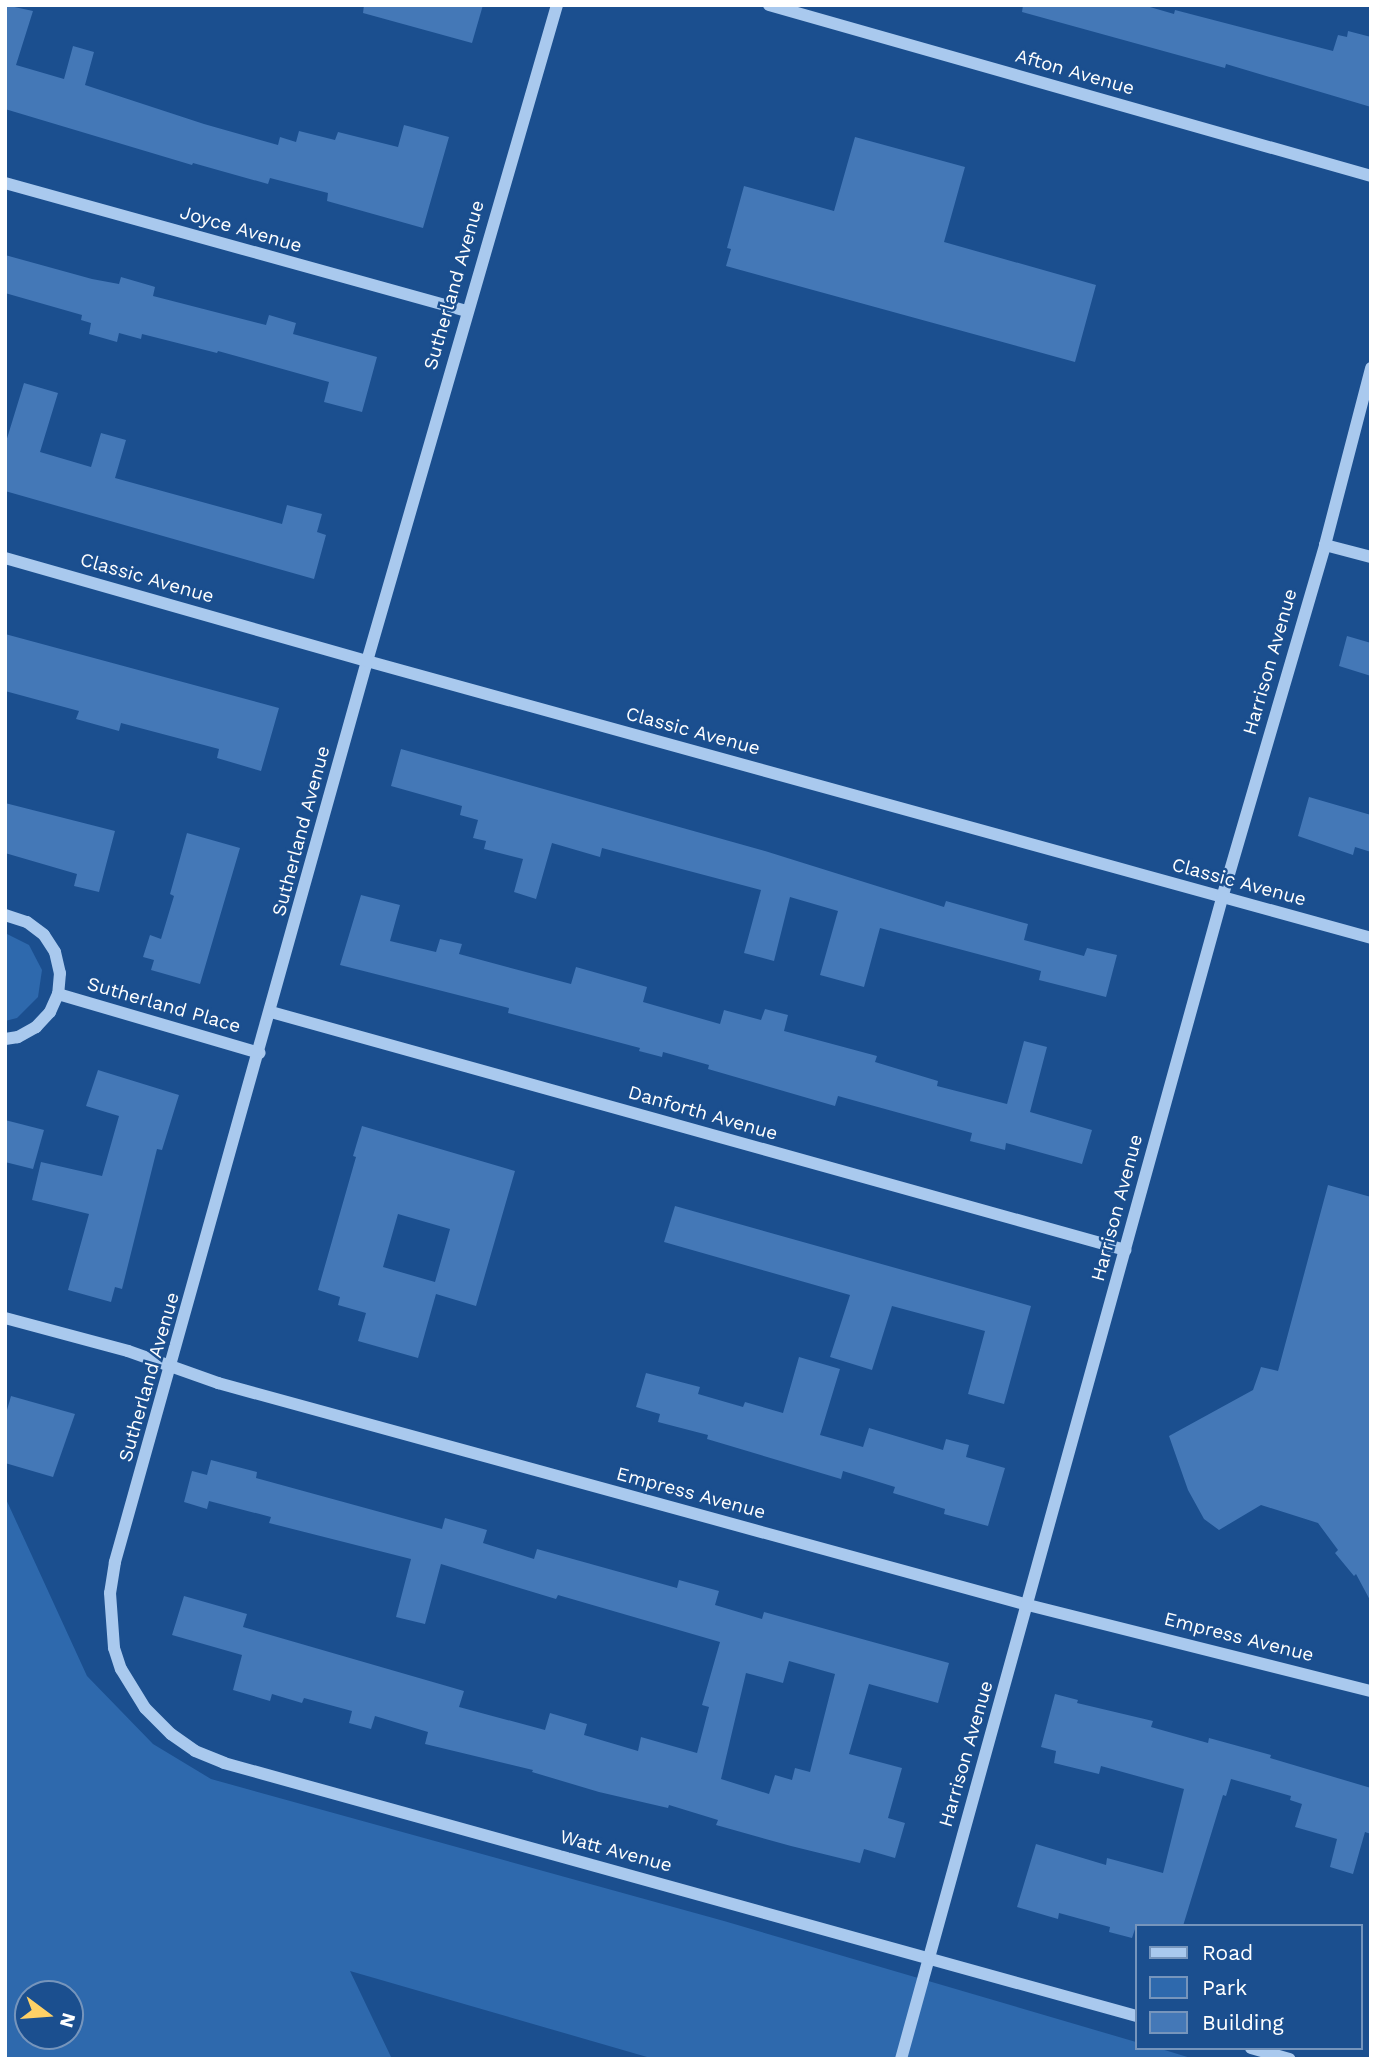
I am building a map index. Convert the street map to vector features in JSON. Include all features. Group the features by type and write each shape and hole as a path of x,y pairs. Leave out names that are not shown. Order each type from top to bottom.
{"street":[{"name":"Sutherland Avenue","path":"121,1670 110,1625 110,1593 115,1562 172,1367 466,311 557,5"},
{"name":"Afton Avenue","path":"769,5 1371,176"},
{"name":"Joyce Avenue","path":"5,183 466,311"},
{"name":"Harrison Avenue","path":"901,2059 1222,898 1325,545 1371,368"},
{"path":"1325,545 1371,558"},
{"name":"Classic Avenue","path":"5,558 367,661 1371,938"},
{"name":"Sutherland Place","path":"5,915 27,922 44,935 55,953 60,973 58,994 50,1012 36,1027 18,1037 5,1039"},
{"name":"Sutherland Place","path":"58,994 260,1053"},
{"name":"Danforth Avenue","path":"271,1012 1125,1250"},
{"name":"Empress Avenue","path":"5,1318 128,1351 219,1383 1028,1605 1371,1691"},
{"name":"Watt Avenue","path":"121,1670 145,1708 172,1734 195,1751 224,1763 1134,2015"},
{"path":"1258,2050 1289,2059"}],"green space":[{"path":"5,933 29,945 42,970 38,997 17,1018 5,1021"},
{"path":"5,1497 87,1676 153,1744 211,1779 724,1921 1134,2041 1134,2050 1165,2050 1194,2059 654,2059 350,1971 392,2059 5,2059"}],"building":[{"path":"5,5 33,11 16,65 64,79 73,46 94,52 85,85 204,124 278,145 280,137 296,142 299,131 335,140 338,132 398,147 404,125 449,137 423,228 327,201 328,193 270,178 268,184 193,163 192,165 5,109"},
{"path":"364,5 483,5 472,43 363,13"},
{"path":"1023,5 1143,5 1174,14 1175,10 1333,51 1338,35 1347,37 1348,31 1371,37 1371,107 1226,64 1225,68 1022,12"},
{"path":"855,137 965,167 944,242 1096,285 1075,362 726,266 731,249 727,248 744,186 834,211"},
{"path":"5,255 92,279 119,284 121,277 155,287 153,296 266,325 269,315 296,323 293,334 377,357 362,412 324,402 329,382 218,351 217,353 142,334 141,339 119,333 117,342 89,334 91,323 81,320 82,315 5,293"},
{"path":"24,383 58,393 40,452 91,467 101,433 126,440 115,478 282,524 287,505 322,514 317,532 326,535 314,579 5,491 5,445"},
{"path":"5,634 279,708 261,771 217,758 219,749 121,723 119,731 76,719 79,711 5,691"},
{"path":"1347,636 1371,643 1371,676 1339,666"},
{"path":"401,749 765,851 944,907 946,901 1028,924 1024,940 1084,956 1087,948 1117,955 1106,997 1039,980 1041,971 880,928 864,987 820,975 838,911 790,897 774,961 744,953 761,890 602,848 600,857 552,843 536,899 514,892 523,859 484,849 486,841 473,838 478,820 460,815 462,806 391,786"},
{"path":"1309,797 1371,815 1371,852 1355,847 1353,855 1298,836"},
{"path":"5,803 115,831 99,892 74,886 77,874 5,853"},
{"path":"187,833 240,848 200,984 151,970 154,960 143,957 150,935 161,939 174,896 170,894"},
{"path":"361,895 400,905 390,941 436,952 440,939 462,944 459,954 571,984 576,967 647,987 643,1002 720,1024 724,1010 761,1020 765,1009 788,1015 784,1031 877,1056 875,1062 938,1081 937,1086 1007,1104 1024,1041 1047,1047 1030,1112 1092,1130 1082,1164 1006,1143 1005,1150 970,1141 972,1133 838,1096 835,1106 708,1069 709,1065 663,1052 662,1057 639,1051 640,1048 508,1013 509,1008 340,965"},
{"path":"98,1070 179,1095 162,1150 157,1149 122,1289 115,1287 111,1302 68,1290 89,1214 32,1200 41,1162 102,1176 119,1116 86,1106"},
{"path":"5,1120 44,1130 33,1169 5,1162"},
{"path":"362,1126 515,1171 476,1306 436,1294 418,1358 358,1341 366,1313 338,1305 340,1297 318,1290 356,1157 353,1156","holes":["398,1214 450,1229 435,1282 383,1267"]},
{"path":"1328,1185 1371,1197 1371,1602 1356,1574 1354,1576 1335,1553 1338,1550 1318,1523 1261,1505 1219,1530 1204,1519 1188,1490 1169,1436 1253,1390 1261,1367 1278,1371"},
{"path":"675,1206 1031,1306 1004,1404 968,1394 985,1331 892,1306 872,1370 830,1357 850,1295 664,1242"},
{"path":"799,1357 840,1369 820,1435 863,1447 869,1428 943,1450 946,1439 969,1445 966,1457 1005,1468 988,1526 944,1514 945,1509 893,1493 895,1487 843,1471 841,1479 707,1439 708,1435 658,1422 660,1414 636,1407 646,1373 700,1387 698,1394 743,1407 745,1402 783,1413"},
{"path":"11,1396 75,1414 53,1477 5,1463 5,1417"},
{"path":"211,1460 257,1472 256,1478 442,1529 445,1518 487,1530 483,1543 534,1559 537,1549 677,1588 679,1580 719,1591 715,1605 762,1619 764,1612 949,1663 938,1703 869,1684 849,1754 902,1768 888,1818 905,1823 895,1858 864,1849 860,1863 791,1846 716,1825 718,1820 669,1805 668,1808 599,1792 532,1772 533,1770 425,1744 428,1732 375,1716 371,1729 349,1723 352,1711 304,1698 302,1703 272,1694 270,1701 233,1690 242,1655 172,1635 184,1596 247,1614 243,1627 464,1691 459,1707 545,1730 550,1713 587,1724 584,1735 638,1751 641,1737 697,1753 709,1707 702,1705 720,1642 558,1595 556,1599 441,1564 425,1624 396,1617 411,1559 269,1523 271,1517 209,1501 207,1509 184,1502 192,1471 207,1475","holes":["789,1661 835,1674 810,1772 795,1768 792,1780 775,1775 769,1794 721,1779 746,1673 783,1683"]},
{"path":"1055,1694 1078,1700 1077,1703 1153,1721 1151,1727 1208,1743 1209,1738 1271,1755 1270,1758 1371,1788 1371,1834 1365,1832 1353,1874 1330,1867 1337,1839 1295,1827 1302,1804 1290,1800 1291,1796 1231,1779 1226,1796 1223,1795 1184,1924 1134,1924 1132,1938 1109,1932 1110,1927 1059,1913 1058,1919 1017,1907 1036,1844 1106,1865 1107,1858 1163,1873 1184,1789 1101,1766 1099,1774 1054,1763 1056,1751 1041,1747"}]}
